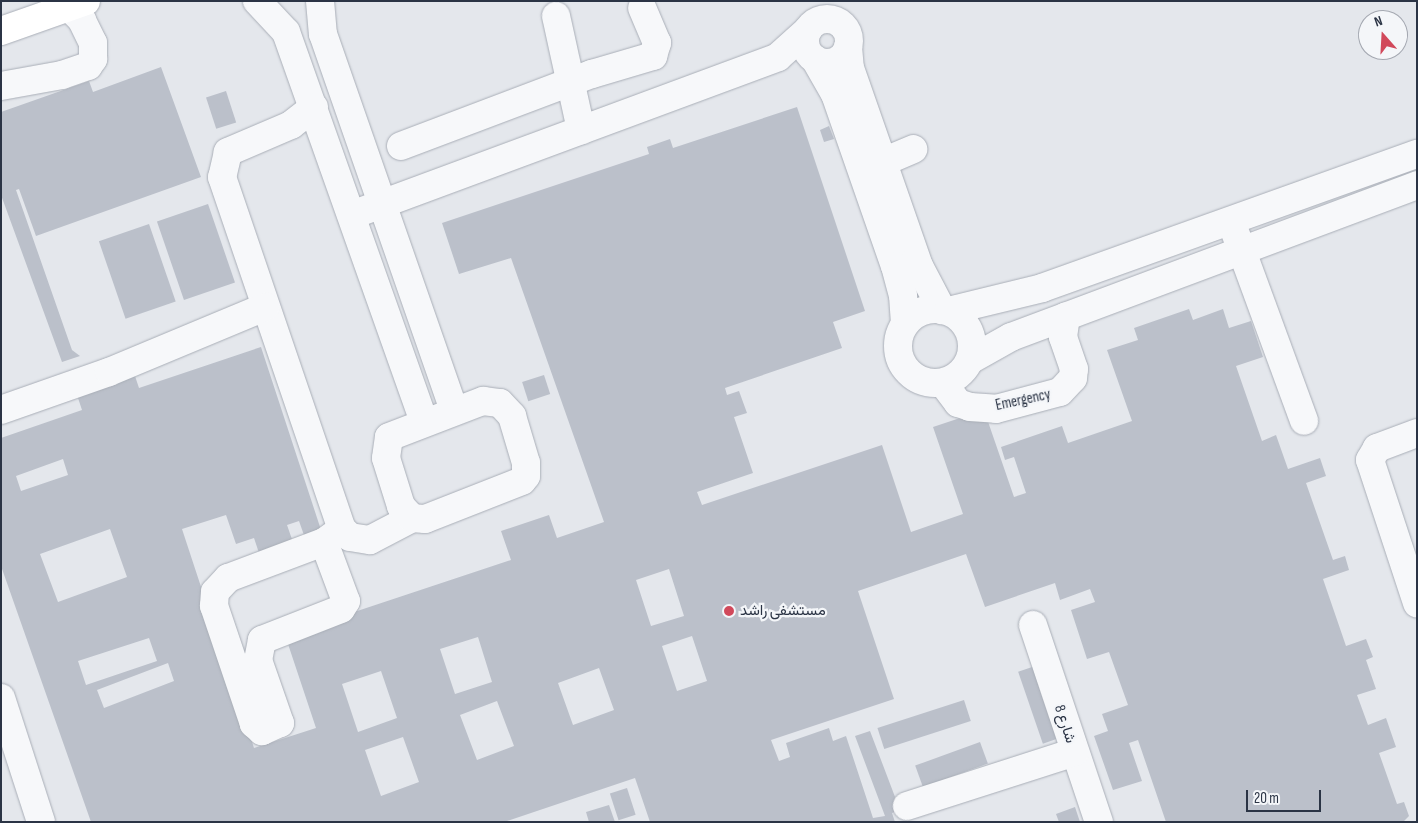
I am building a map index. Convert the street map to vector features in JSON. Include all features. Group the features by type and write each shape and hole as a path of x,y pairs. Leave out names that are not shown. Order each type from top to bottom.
{"main road":[{"path":"1,31 77,4"}],"street":[{"path":"309,1 314,32 326,42"},
{"path":"320,1 326,42 454,412"},
{"path":"1,86 62,75 88,66 93,59 93,43 77,4"},
{"path":"269,6 286,32 314,107 424,422"},
{"path":"401,146 568,83 653,56 657,43 642,8"},
{"path":"556,16 568,83 581,130"},
{"path":"352,215 778,57 817,21 835,21 845,29 850,68 919,266 945,310 959,317 969,332 973,349 970,360 959,375 943,383 918,380 904,366 898,348 905,324 903,295 895,266 836,94 805,45 808,30"},
{"path":"778,57 838,60 848,47"},
{"path":"231,652 345,606 347,597 333,535 265,307 226,189 223,160 238,146 291,125 314,107"},
{"path":"883,162 913,149"},
{"path":"905,324 922,311 945,310 1017,296 1164,246 1417,154"},
{"path":"970,360 1011,337 1174,274 1417,185"},
{"path":"1231,221 1304,421"},
{"path":"1164,246 1174,274"},
{"path":"1,410 109,372 265,307"},
{"name":"Emergency","path":"943,383 958,404 970,407 996,409 1060,392 1068,386 1074,369 1063,337 1066,316"},
{"path":"262,640 258,660 280,723 266,730 254,724 214,606 219,585 228,578 333,535 370,540 412,518 425,518 522,481 526,476 526,463 507,408 500,403 483,401 395,432 384,450 401,506 412,518"},
{"path":"1417,433 1377,448 1370,460 1417,603"},
{"name":"شارع 8","path":"1033,625 1099,822"},
{"path":"1,698 41,822"},
{"path":"907,806 1075,752"}],"building":[{"path":"161,67 201,177 36,236 19,189 16,190 72,350 80,356 62,362 1,195 1,112 89,81 93,92"},
{"path":"226,91 236,122 216,129 206,97"},
{"path":"797,107 865,311 833,322 842,348 725,388 727,395 739,391 747,413 734,417 753,473 697,492 702,505 882,445 911,532 963,514 933,427 984,410 1014,497 1026,493 1014,457 1005,460 1001,447 1062,426 1068,443 1132,421 1107,350 1138,340 1134,328 1189,309 1193,320 1223,309 1229,328 1251,321 1263,357 1236,366 1262,441 1276,435 1288,469 1320,458 1326,476 1306,483 1333,560 1345,556 1349,570 1323,579 1346,646 1366,639 1373,657 1366,660 1376,689 1357,695 1368,725 1386,718 1396,747 1379,753 1397,804 1404,802 1409,816 1403,822 1166,822 1138,740 1129,743 1142,781 1113,790 1094,736 1108,731 1102,714 1128,705 1109,652 1087,659 1071,610 1095,602 1090,589 1060,600 1055,583 985,607 966,554 858,591 894,699 771,740 779,761 790,757 786,743 829,728 833,741 846,736 873,818 885,816 855,736 870,731 900,810 892,813 895,822 650,822 635,778 504,822 91,822 1,566 1,438 82,410 77,395 135,376 139,388 261,347 322,533 305,538 299,521 287,525 294,545 260,556 254,538 236,544 226,515 182,529 254,748 316,728 285,635 511,560 501,531 549,515 557,538 604,522 511,258 459,274 442,223 649,154 647,147 670,139 673,148","holes":["63,459 68,475 21,491 16,476","110,529 127,577 58,602 40,554","669,569 684,616 651,626 636,580","692,636 707,681 677,691 662,646","478,637 492,682 455,694 440,649","149,638 157,661 86,685 78,661","168,663 174,681 104,708 97,690","599,668 614,710 573,725 558,683","381,671 397,718 358,732 342,684","497,701 514,746 477,760 460,715","403,737 419,782 381,796 365,750"]},
{"path":"829,126 834,139 824,142 820,130"},
{"path":"208,204 235,282 184,300 157,222"},
{"path":"149,224 176,302 126,319 99,241"},
{"path":"544,375 550,394 528,401 522,382"},
{"path":"1038,665 1063,737 1043,744 1018,672"},
{"path":"964,700 971,721 884,749 877,728"},
{"path":"980,742 988,764 923,787 915,766"},
{"path":"627,788 636,815 619,820 610,794"},
{"path":"609,805 615,822 589,822 586,812"},
{"path":"1075,807 1080,822 1059,822 1056,814"}],"place":[{"name":"مستشفى راشد","path":"729,611"}]}
